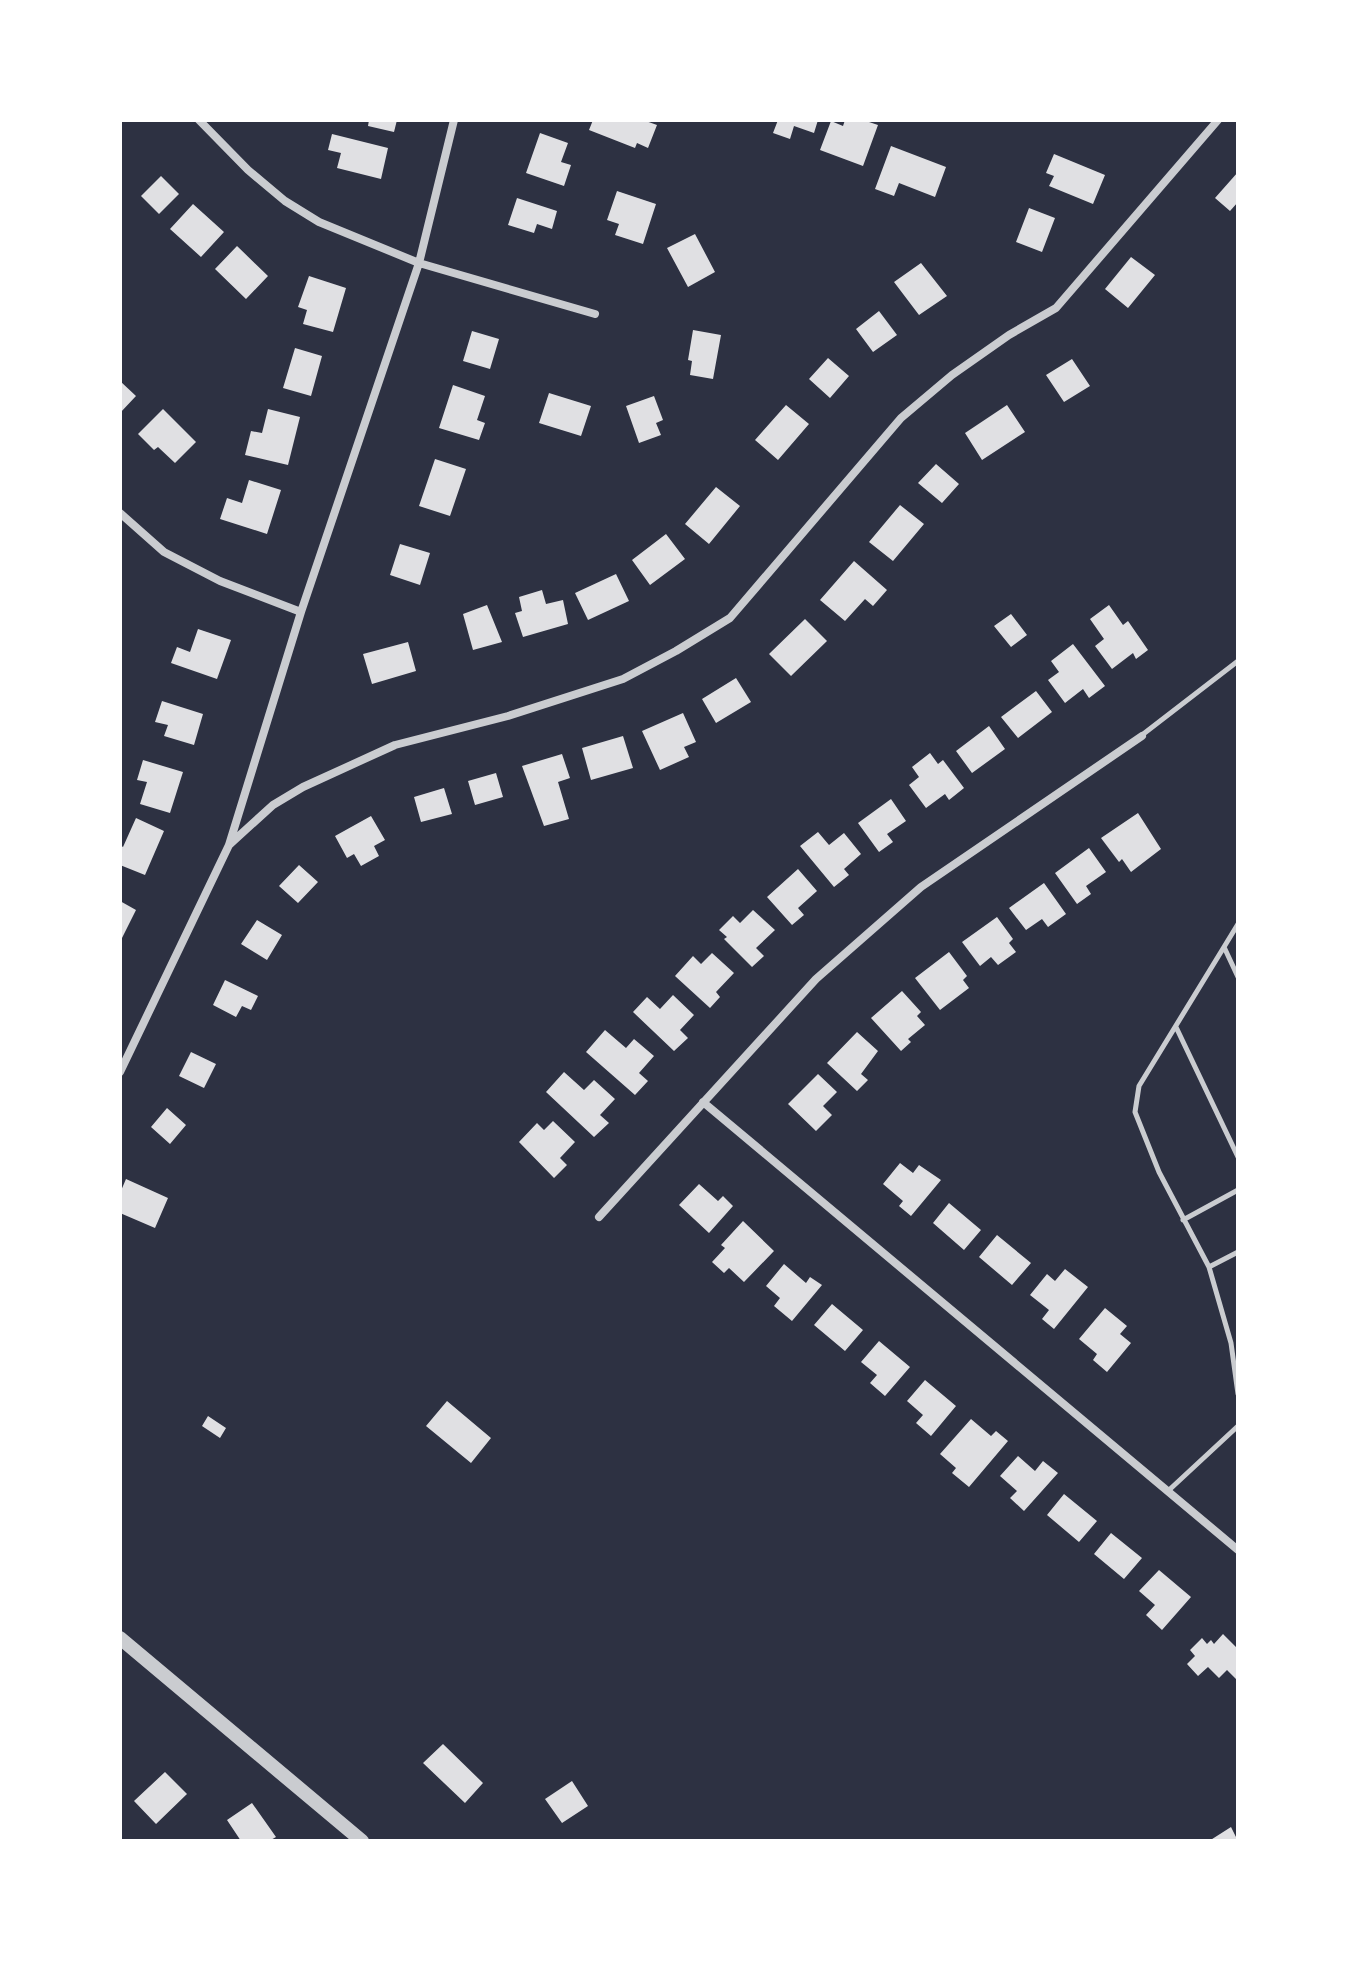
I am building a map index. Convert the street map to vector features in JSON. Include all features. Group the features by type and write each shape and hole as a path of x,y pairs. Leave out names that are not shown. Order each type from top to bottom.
{"street":[{"path":"199,120 248,170 285,201 319,222 419,263 595,314"},
{"path":"120,1072 229,845 301,612 419,263 454,120"},
{"path":"229,845 273,805 303,787 395,745 508,716 623,679 730,618 901,418 952,375 1009,335 1056,308 1218,120"},
{"path":"120,513 164,552 220,581 301,612"},
{"path":"599,1217 816,979 921,887 1142,736"},
{"path":"703,1102 1238,1550"},
{"path":"120,1638 362,1841"}],"lane":[{"path":"1142,736 1238,661"},
{"path":"1238,924 1139,1086 1135,1112 1159,1172 1209,1267 1231,1343 1238,1394"},
{"path":"1224,947 1238,977"},
{"path":"1176,1027 1238,1157"},
{"path":"1183,1220 1238,1190"},
{"path":"1209,1267 1238,1252"},
{"path":"1168,1491 1238,1426"}],"building":[{"path":"369,120 397,120 394,132 368,126"},
{"path":"593,120 643,120 657,125 648,148 637,143 635,148 589,130"},
{"path":"778,120 818,120 814,133 794,126 790,139 773,133"},
{"path":"845,120 863,120 878,125 863,166 820,150 831,121 843,126"},
{"path":"540,133 568,143 561,162 571,165 564,186 526,173"},
{"path":"332,134 388,148 381,179 337,168 341,153 328,150"},
{"path":"891,146 946,167 935,197 899,183 894,196 875,189"},
{"path":"1054,154 1105,175 1093,204 1049,186 1054,176 1046,173"},
{"path":"1238,172 1238,202 1230,211 1215,198"},
{"path":"161,176 179,194 159,214 141,196"},
{"path":"617,191 656,204 643,244 615,235 619,224 607,220"},
{"path":"517,198 557,211 552,229 537,224 534,233 508,225"},
{"path":"193,204 224,232 201,257 170,229"},
{"path":"1029,208 1055,218 1042,252 1016,242"},
{"path":"695,234 715,272 688,287 667,248"},
{"path":"237,246 268,276 246,299 215,269"},
{"path":"1131,257 1155,275 1128,308 1105,289"},
{"path":"921,263 947,296 919,315 894,282"},
{"path":"309,276 346,288 333,332 303,324 307,310 298,307"},
{"path":"879,311 897,335 873,352 856,329"},
{"path":"693,330 721,335 713,379 690,375 692,361 688,360"},
{"path":"472,331 499,339 490,369 463,361"},
{"path":"295,348 322,356 311,396 283,388"},
{"path":"828,358 849,376 830,398 809,379"},
{"path":"1072,359 1090,386 1064,402 1046,375"},
{"path":"120,381 136,396 120,413"},
{"path":"453,385 485,396 477,420 485,423 479,440 439,428"},
{"path":"549,393 591,406 581,436 539,423"},
{"path":"654,396 663,420 656,423 661,435 639,443 626,406"},
{"path":"786,405 809,424 778,460 755,440"},
{"path":"1007,405 1025,432 982,460 965,433"},
{"path":"163,409 196,442 175,463 158,447 154,450 138,434"},
{"path":"268,409 300,417 288,465 245,455 251,431 262,433"},
{"path":"435,459 466,469 450,516 419,506"},
{"path":"936,464 959,484 942,503 918,483"},
{"path":"249,480 281,490 267,534 220,519 227,498 242,503"},
{"path":"716,487 740,506 709,544 685,524"},
{"path":"900,505 924,524 893,561 869,542"},
{"path":"666,534 685,559 650,585 632,560"},
{"path":"400,544 430,553 420,585 390,575"},
{"path":"854,561 887,590 873,606 865,599 845,621 820,600"},
{"path":"616,574 629,601 588,620 575,593"},
{"path":"542,590 546,604 563,600 568,624 523,637 515,613 522,611 519,597"},
{"path":"487,605 502,642 473,650 463,614"},
{"path":"1109,605 1123,625 1128,621 1148,650 1136,659 1133,653 1112,669 1095,646 1104,639 1090,619"},
{"path":"1011,614 1027,635 1011,647 994,626"},
{"path":"805,619 827,641 791,676 769,654"},
{"path":"198,629 231,640 217,679 171,663 177,647 190,652"},
{"path":"408,642 416,671 372,684 363,654"},
{"path":"1073,644 1105,686 1089,698 1083,689 1065,703 1048,680 1059,672 1051,661"},
{"path":"736,678 751,702 716,723 702,699"},
{"path":"1036,691 1052,712 1018,738 1001,717"},
{"path":"162,701 203,714 194,745 164,736 168,725 155,722"},
{"path":"683,713 696,742 684,747 689,757 660,770 642,731"},
{"path":"989,726 1005,749 972,773 956,751"},
{"path":"623,736 633,768 591,780 582,748"},
{"path":"930,753 938,764 943,760 964,788 949,800 945,794 926,808 909,785 919,777 912,767"},
{"path":"562,754 570,778 558,782 569,819 544,826 522,766"},
{"path":"143,760 183,772 170,813 140,804 147,782 137,780"},
{"path":"496,773 503,797 475,805 468,781"},
{"path":"444,788 452,814 421,822 414,797"},
{"path":"891,799 906,821 887,834 893,842 879,852 858,823"},
{"path":"1138,813 1161,849 1131,872 1101,838"},
{"path":"371,816 385,840 374,846 379,856 361,866 354,854 347,858 335,836"},
{"path":"136,818 164,831 145,875 120,865 120,845 123,847"},
{"path":"818,832 829,845 844,833 861,854 844,869 849,875 834,887 800,846"},
{"path":"1089,848 1106,872 1086,886 1091,894 1077,904 1055,873"},
{"path":"299,865 318,882 298,903 279,886"},
{"path":"798,869 817,891 798,908 804,915 792,925 767,897"},
{"path":"1044,883 1066,914 1048,927 1042,919 1026,930 1009,908"},
{"path":"120,901 136,910 120,942"},
{"path":"753,910 775,930 756,948 764,956 752,967 719,930 733,916 740,923"},
{"path":"997,917 1013,939 1009,943 1016,952 998,965 991,957 980,966 962,942"},
{"path":"257,920 282,935 267,960 241,944"},
{"path":"949,952 967,976 963,980 969,988 940,1010 915,978"},
{"path":"712,953 734,973 716,992 720,997 710,1008 675,976 693,956 701,964"},
{"path":"225,980 258,996 251,1010 242,1006 236,1017 213,1005"},
{"path":"902,991 921,1012 917,1016 925,1025 908,1039 911,1042 901,1051 871,1018"},
{"path":"673,995 694,1015 680,1030 688,1038 674,1051 633,1012 647,997 660,1009"},
{"path":"605,1030 626,1048 634,1039 654,1056 639,1073 648,1081 635,1095 586,1052"},
{"path":"857,1032 878,1051 861,1074 868,1080 857,1091 827,1063"},
{"path":"191,1052 216,1064 204,1088 179,1076"},
{"path":"564,1072 584,1090 594,1080 615,1099 600,1115 609,1123 594,1137 546,1092"},
{"path":"818,1074 837,1092 823,1106 832,1115 816,1131 788,1104"},
{"path":"167,1108 186,1125 170,1144 151,1127"},
{"path":"553,1121 575,1142 560,1158 567,1165 554,1178 519,1142 537,1123 544,1130"},
{"path":"900,1163 913,1173 919,1165 941,1180 911,1216 899,1206 903,1201 883,1184"},
{"path":"126,1179 168,1198 155,1228 120,1213 120,1193"},
{"path":"699,1184 718,1201 723,1196 733,1206 709,1233 679,1205"},
{"path":"949,1203 981,1230 964,1250 933,1223"},
{"path":"743,1221 774,1251 744,1282 729,1268 724,1273 712,1262 725,1248 721,1245"},
{"path":"997,1235 1031,1263 1012,1285 979,1257"},
{"path":"784,1264 806,1283 810,1277 822,1285 792,1321 774,1306 780,1298 766,1286"},
{"path":"1065,1269 1088,1287 1054,1329 1042,1319 1049,1310 1030,1295 1047,1274 1055,1281"},
{"path":"832,1304 863,1330 845,1351 814,1325"},
{"path":"1105,1308 1127,1326 1120,1334 1131,1343 1107,1372 1093,1360 1097,1354 1079,1339"},
{"path":"879,1341 910,1367 885,1396 870,1383 877,1375 861,1362"},
{"path":"925,1380 956,1406 931,1436 916,1423 923,1415 907,1401"},
{"path":"447,1401 491,1438 471,1463 426,1426"},
{"path":"208,1416 226,1428 220,1438 202,1426"},
{"path":"971,1419 991,1436 996,1431 1008,1441 969,1487 952,1473 956,1468 940,1454"},
{"path":"1018,1456 1035,1471 1043,1461 1058,1473 1024,1511 1010,1498 1017,1491 1000,1476"},
{"path":"1064,1494 1097,1521 1079,1542 1047,1515"},
{"path":"1111,1533 1142,1558 1124,1579 1094,1554"},
{"path":"1159,1570 1191,1597 1162,1630 1146,1615 1155,1605 1139,1591"},
{"path":"1223,1634 1238,1649 1238,1677 1236,1679 1227,1670 1219,1678 1208,1667 1198,1676 1187,1664 1195,1656 1190,1650 1202,1638 1207,1644 1211,1640 1214,1644"},
{"path":"443,1744 483,1783 465,1803 423,1763"},
{"path":"165,1772 187,1794 156,1824 134,1801"},
{"path":"572,1781 588,1806 562,1823 545,1799"},
{"path":"252,1803 276,1837 269,1841 241,1841 227,1820"},
{"path":"1231,1827 1238,1841 1209,1841"}]}
